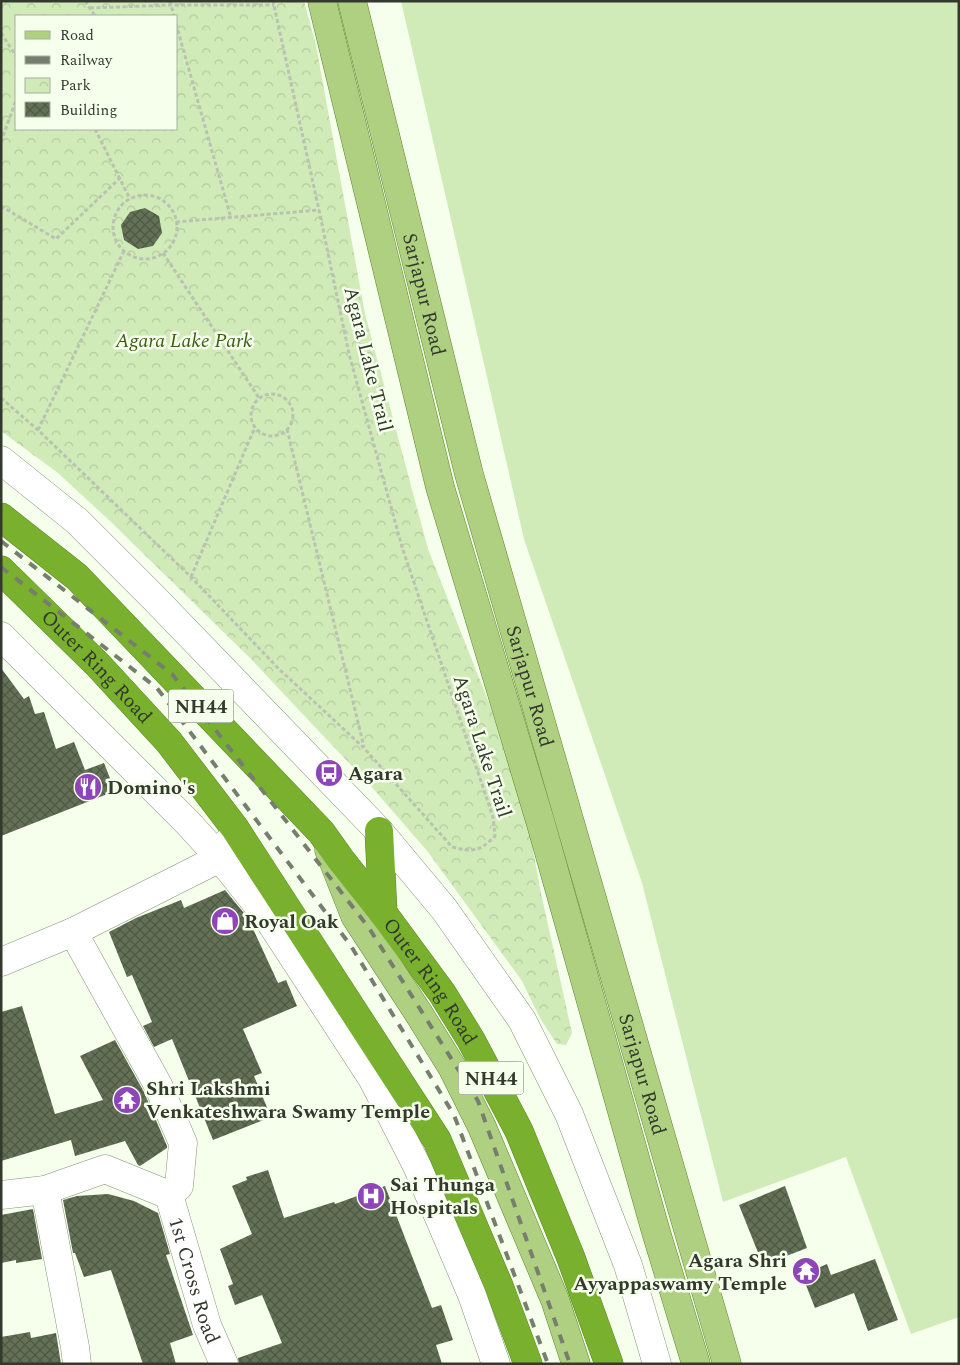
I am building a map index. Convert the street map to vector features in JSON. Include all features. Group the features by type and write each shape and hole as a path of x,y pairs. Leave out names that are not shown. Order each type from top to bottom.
{"highway":[{"name":"Outer Ring Road","path":"1,516 78,577 322,832 442,993 471,1040 519,1131 571,1258 609,1364"},
{"name":"Outer Ring Road","path":"1,570 98,665 169,742 234,826 437,1140 499,1286 528,1364"},
{"path":"379,831 383,913"}],"main road":[{"name":"Sarjapur Road","path":"322,1 440,487 543,834 656,1232 696,1364"},
{"name":"Sarjapur Road","path":"352,1 469,474 727,1364"},
{"name":"Outer Ring Road","path":"322,832 355,916 452,1067 482,1127 555,1300 576,1364"}],"street":[{"path":"1,460 78,520 379,831 444,909 522,1020 569,1114 628,1265 657,1364"},
{"path":"1,636 171,806 220,858 267,917 372,1078 417,1166 472,1295 496,1364"},
{"path":"1,962 73,932 220,858 234,826"},
{"path":"1,1195 45,1190 105,1169 169,1195 179,1186 183,1143 158,1085 73,932"},
{"path":"45,1190 77,1364"},
{"name":"1st Cross Road","path":"169,1195 207,1325 224,1364"}],"path":[{"path":"85,1 94,15"},
{"path":"90,8 170,3 273,3"},
{"path":"170,3 174,15"},
{"name":"Agara Lake Trail","path":"1,398 38,430 191,577 280,669 364,748 452,848 471,851 485,846 495,836 493,817 399,537 349,354 273,3"},
{"path":"178,31 231,218"},
{"path":"1,33 15,54"},
{"path":"1,142 15,103"},
{"path":"96,130 130,199"},
{"path":"1,206 56,239 120,178"},
{"path":"140,195 150,195 159,198 168,205 176,222 174,240 170,247 154,258 143,259 133,257 118,244 113,223 122,205 140,195"},
{"path":"176,222 319,210"},
{"path":"38,430 124,251"},
{"path":"163,253 259,398"},
{"path":"272,394 278,395 289,403 292,410 291,423 282,433 270,436 255,427 251,415 254,403 259,398 272,394"},
{"path":"191,577 255,427"},
{"path":"287,429 364,748"}],"green space":[{"name":"Agara Lake Park","path":"1,1 304,1 316,45 365,314 428,549 491,708 530,834 572,1033 566,1045 557,1044 540,1018 522,981 428,852 370,785 252,660 110,521 58,473 1,431"},
{"path":"401,1 959,1 959,1317 911,1334 846,1157 723,1202 642,883 524,539"}],"building":[{"path":"145,208 159,216 162,233 153,246 138,249 124,240 121,225 130,212"},
{"path":"1,668 24,699 29,696 35,714 44,712 56,749 74,742 85,770 104,763 115,791 1,836"},
{"path":"225,890 248,918 278,983 286,980 297,1006 243,1029 262,1073 254,1076 271,1117 213,1140 172,1039 154,1047 143,1026 152,1022 132,975 127,977 109,932 136,918 181,900 184,908"},
{"path":"22,1006 55,1114 103,1100 80,1056 115,1040 144,1092 167,1148 140,1166 125,1141 75,1156 71,1140 1,1161 1,1012"},
{"path":"268,1170 284,1218 334,1202 335,1204 385,1186 432,1308 441,1305 453,1340 436,1345 442,1364 239,1364 238,1358 282,1343 262,1295 235,1305 228,1286 233,1284 220,1249 252,1234 232,1186 247,1180 246,1177"},
{"path":"785,1186 807,1248 763,1265 739,1205"},
{"path":"108,1194 134,1201 158,1213 170,1254 166,1255 193,1335 170,1343 176,1364 143,1364 111,1270 84,1277 75,1253 73,1253 63,1200 77,1196"},
{"path":"33,1209 42,1259 16,1263 16,1260 1,1263 1,1215"},
{"path":"875,1259 898,1320 868,1331 854,1293 815,1308 802,1275 827,1264 831,1275"},
{"path":"30,1332 31,1338 56,1333 61,1364 1,1364 1,1337"}],"railway":[{"path":"1,541 172,674 369,928 478,1101 570,1364"},
{"path":"1,567 157,688 351,946 454,1115 548,1364"}],"place":[{"name":"Agara","path":"329,773"},
{"name":"Domino's","path":"88,787"},
{"name":"Royal Oak","path":"225,921"},
{"name":"Shri Lakshmi Venkateshwara Swamy Temple","path":"127,1100"},
{"name":"Sai Thunga Hospitals","path":"371,1196"},
{"name":"Agara Shri Ayyappaswamy Temple","path":"806,1271"}]}
